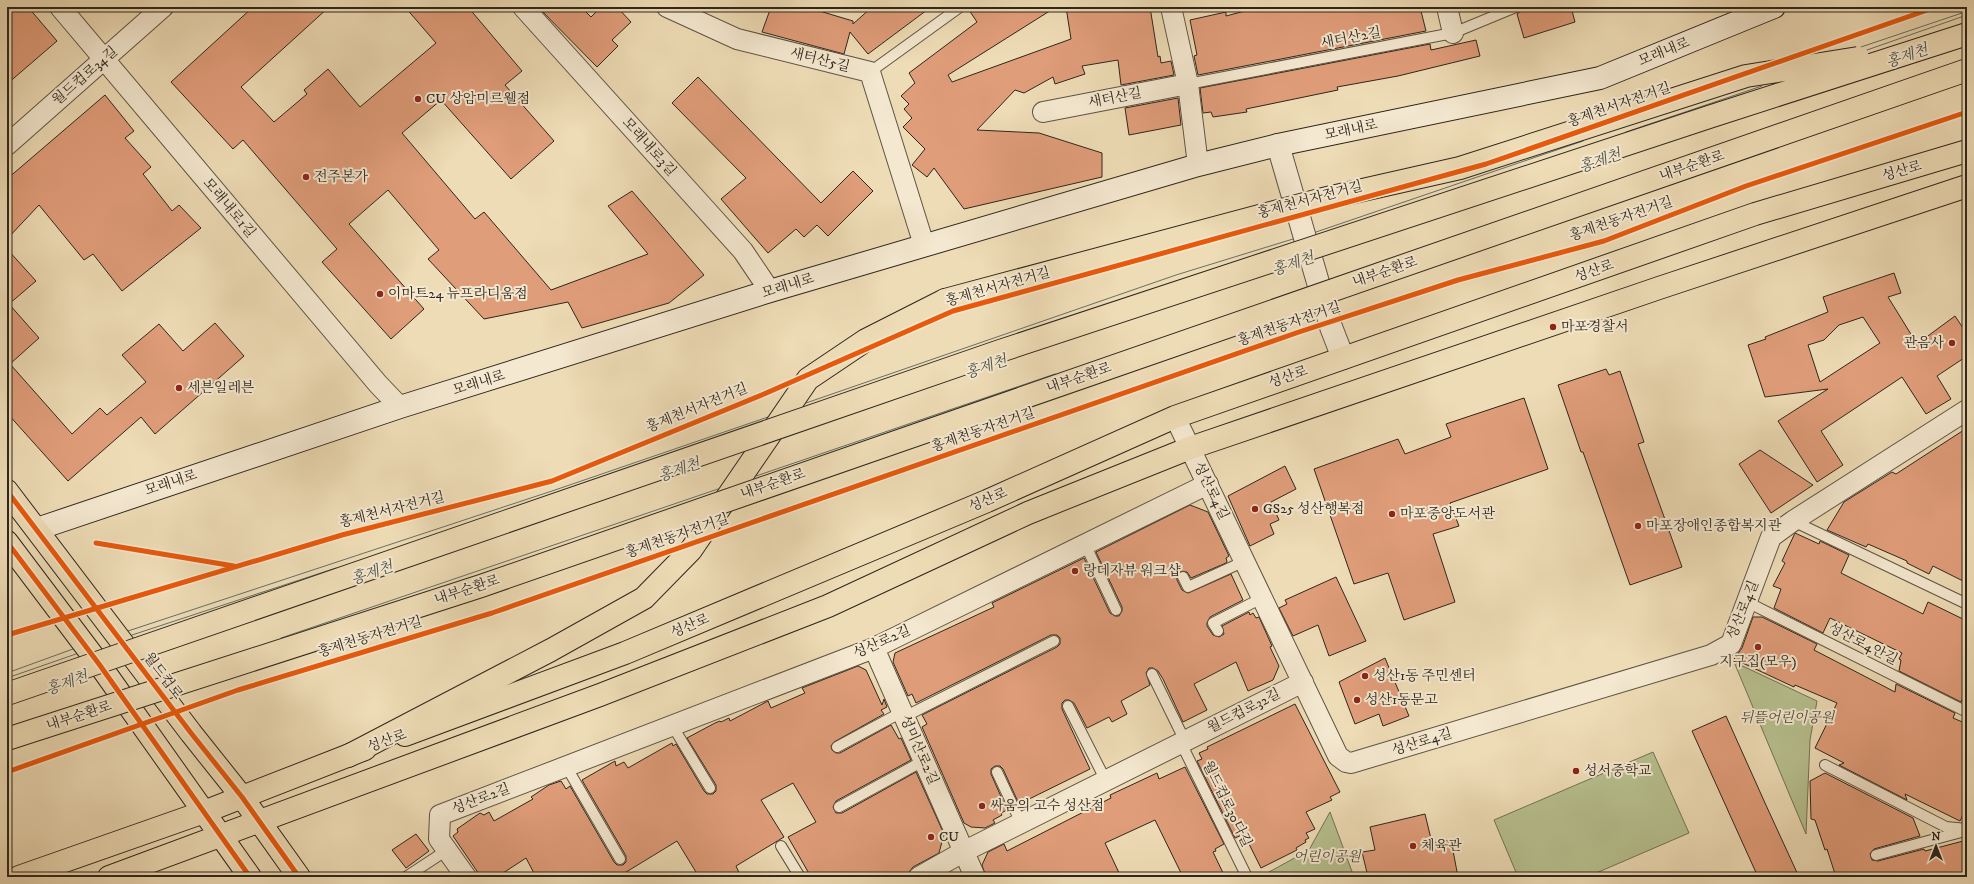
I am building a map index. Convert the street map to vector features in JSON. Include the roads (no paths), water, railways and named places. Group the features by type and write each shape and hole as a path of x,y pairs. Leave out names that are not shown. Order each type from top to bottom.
{"main road":[{"name":"모래내로","path":"37,529 400,408 770,291 1198,165 1278,145 1600,78 1774,7"},
{"path":"7,694 1000,351 1712,116 1929,48 1967,34"},
{"path":"348,756 551,650 644,598 691,550 808,378 866,340 945,300 1322,199 1460,168 1746,76 1929,48"},
{"name":"내부순환로","path":"7,739 481,586 1967,70"},
{"path":"1278,145 1288,184 1331,327 1343,358"},
{"name":"성산로","path":"19,877 204,812 348,756 625,653 986,502 1175,417 1755,214 1967,152"},
{"path":"109,877 608,692 828,606 1028,513 1190,448 1659,288 1967,186"},
{"name":"월드컵로","path":"7,491 191,733 242,797 299,877"},
{"path":"7,542 59,609 250,877"}],"street":[{"name":"모래내로1길","path":"60,7 400,408"},
{"name":"월드컵로34길","path":"7,145 163,7"},
{"name":"모래내로3길","path":"523,7 743,251 770,291"},
{"name":"새터산5길","path":"667,7 737,39 870,72"},
{"path":"1172,7 1188,84 1198,165"},
{"path":"1447,7 1453,33"},
{"path":"870,72 924,245"},
{"name":"새터산길","path":"1043,112 1188,84"},
{"name":"성산로4길","path":"1175,417 1338,756 1346,762 1351,763 1711,655 1731,644 1771,537 1793,521 1967,410"},
{"name":"성산로2길","path":"466,877 440,839 440,815 874,648 1208,484"},
{"name":"성미산로2길","path":"874,648 974,877"},
{"name":"월드컵로32길","path":"919,877 963,852 1303,682"}],"lane":[{"path":"870,72 960,7"},
{"name":"새터산2길","path":"1188,84 1453,33 1516,7"},
{"path":"1793,521 1967,604"},
{"path":"1085,544 1116,610"},
{"path":"1183,577 1188,587 1245,561"},
{"path":"1218,631 1213,623 1262,598"},
{"name":"성산로4안길","path":"1747,602 1967,712"},
{"path":"837,747 1054,641"},
{"path":"1152,674 1183,742"},
{"path":"1068,706 1106,781"},
{"path":"672,725 710,788"},
{"name":"월드컵로30다길","path":"1183,742 1247,877"},
{"path":"840,807 923,760"},
{"path":"1825,765 1946,827 1967,830"},
{"path":"566,766 620,859"},
{"path":"997,772 1021,823"},
{"path":"1876,855 1967,830"},
{"path":"781,846 800,877"},
{"path":"406,877 447,850"}],"place":[{"name":"CU 상암미르웰점","path":"418,99"},
{"name":"전주본가","path":"306,177"},
{"name":"이마트24 뉴프라디움점","path":"380,294"},
{"name":"마포경찰서","path":"1553,327"},
{"name":"관음사","path":"1952,343"},
{"name":"세븐일레븐","path":"179,388"},
{"name":"GS25 성산행복점","path":"1255,509"},
{"name":"마포중앙도서관","path":"1392,514"},
{"name":"마포장애인종합복지관","path":"1638,526"},
{"name":"랑데자뷰 워크샵","path":"1075,571"},
{"name":"지구집(모우)","path":"1758,647"},
{"name":"성산1동 주민센터","path":"1365,676"},
{"name":"성산1동문고","path":"1357,700"},
{"name":"성서중학교","path":"1576,771"},
{"name":"싸움의 고수 성산점","path":"982,806"},
{"name":"CU","path":"931,837"},
{"name":"체육관","path":"1413,846"}],"water label":[{"name":"홍제천","path":"1907,56"},
{"name":"홍제천","path":"1600,161"},
{"name":"홍제천","path":"1293,264"},
{"name":"홍제천","path":"986,367"},
{"name":"홍제천","path":"679,470"},
{"name":"홍제천","path":"372,573"},
{"name":"홍제천","path":"67,683"}],"park label":[{"name":"뒤뜰어린이공원","path":"1787,718"},
{"name":"어린이공원","path":"1327,857"}]}
